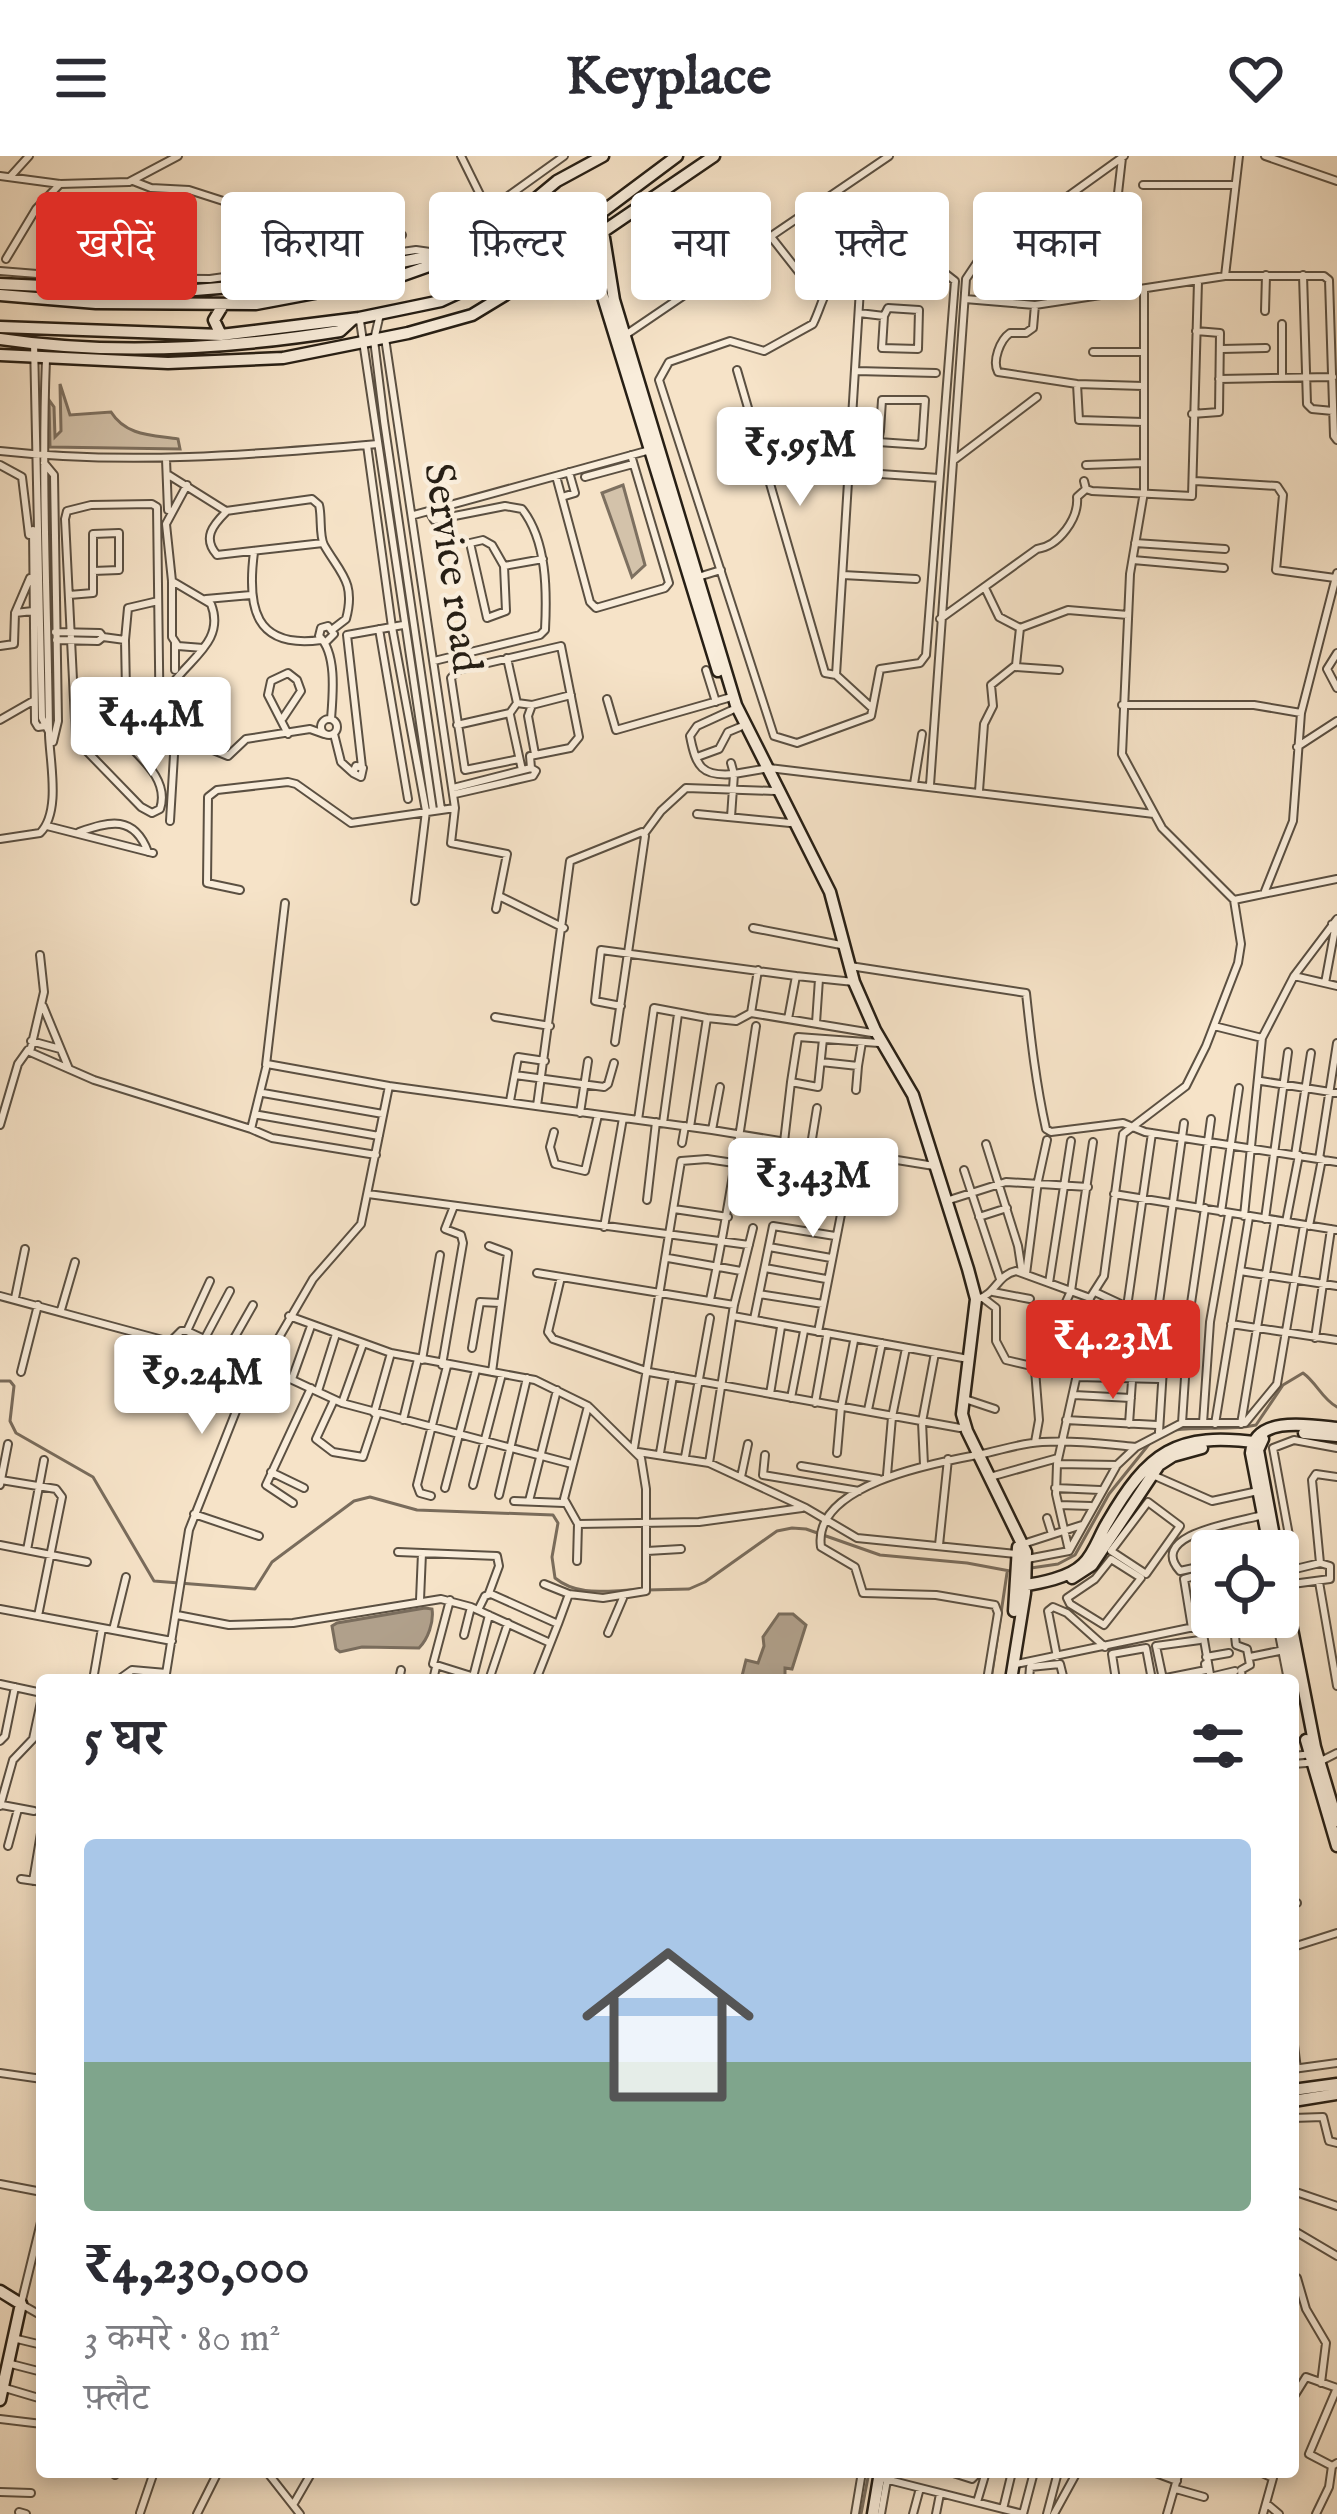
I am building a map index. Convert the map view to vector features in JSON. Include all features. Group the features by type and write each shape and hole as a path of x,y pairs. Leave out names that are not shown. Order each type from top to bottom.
{"street":[{"path":"10,178 29,156"},
{"path":"133,181 178,156"},
{"path":"461,156 477,192"},
{"path":"514,192 564,156"},
{"path":"545,192 583,164 603,156"},
{"path":"607,208 677,156"},
{"path":"607,229 714,156"},
{"path":"621,338 889,156"},
{"path":"1225,276 1239,156"},
{"path":"1265,156 1337,181"},
{"path":"1119,192 1123,157"},
{"path":"930,785 969,272 1123,157"},
{"path":"0,176 60,184 133,181 221,200"},
{"path":"6,259 36,209 60,184"},
{"path":"1143,185 1235,185"},
{"path":"772,238 795,268"},
{"path":"0,284 171,292 306,281 429,256"},
{"path":"607,264 650,450 729,703 826,894 852,982 875,1038 906,1091 979,1299 962,1398 964,1423 977,1455"},
{"path":"0,295 96,303 223,304 291,299 429,267"},
{"path":"0,271 164,280 221,277"},
{"path":"1069,1551 1055,1487 1057,1461 1093,1294 1104,1276 1123,1134 1186,1087 1240,954 1234,900 1173,841 1121,754 1132,560 1144,492 1144,289 1225,276 1337,274"},
{"path":"1265,311 1266,275"},
{"path":"1303,275 1309,406 1333,411"},
{"path":"1327,277 1337,440"},
{"path":"819,300 813,324 779,345 759,351 730,341 675,358 659,382 774,736 797,743 871,716 883,666 920,663 926,658 955,279 949,278"},
{"path":"940,619 1038,548 1047,547 1077,514 1077,497 1085,485 1188,497 1194,492 1198,281"},
{"path":"964,299 1035,305 1074,300"},
{"path":"0,327 220,335 356,318 432,300"},
{"path":"0,355 40,360 224,362 284,358 472,315 497,300"},
{"path":"607,300 639,383 698,577 729,703"},
{"path":"836,675 860,300"},
{"path":"220,335 214,320 223,304"},
{"path":"1035,305 1033,328 1006,335 995,368 1004,374 1077,384 1143,386"},
{"path":"888,308 919,310 918,349 882,348 884,316 888,308"},
{"path":"859,313 884,316"},
{"path":"380,314 374,340 378,444 385,460 433,810 415,901"},
{"path":"356,318 374,340 403,626 433,810"},
{"path":"0,339 180,348 340,332 356,318"},
{"path":"1282,324 1282,377"},
{"path":"1192,414 1219,414 1220,333 1196,331"},
{"name":"Service road","path":"374,340 414,515 455,808"},
{"path":"34,342 40,360 34,701 36,725 47,729"},
{"path":"40,360 49,344"},
{"path":"1220,349 1266,348"},
{"path":"1093,352 1143,352"},
{"path":"737,370 825,673 836,675 872,708"},
{"path":"856,371 936,373"},
{"path":"639,383 664,374"},
{"path":"1219,379 1333,376"},
{"path":"1077,384 1078,420 1143,422"},
{"path":"953,461 1037,397"},
{"path":"882,400 925,400 922,445 878,442 880,431 882,400"},
{"path":"852,430 880,431"},
{"path":"0,451 39,457 166,459 250,457 378,444"},
{"path":"367,446 392,627 433,810"},
{"path":"414,515 569,472 586,474 650,450"},
{"path":"39,457 54,475 58,721 51,750 47,826"},
{"path":"39,457 51,750"},
{"path":"166,459 175,670"},
{"path":"556,476 592,606 669,583 632,459"},
{"path":"1086,465 1144,463"},
{"path":"0,465 22,477 30,580 15,614 14,644 0,646"},
{"path":"564,497 575,493 569,472"},
{"path":"851,472 940,478"},
{"path":"166,474 226,511 312,499 321,514 322,543 344,572 350,595 346,619 328,637"},
{"path":"668,481 690,474"},
{"path":"1195,481 1277,486 1283,495 1276,570 1337,575 1301,713 1293,821 1265,891"},
{"path":"169,514 187,485"},
{"path":"120,736 160,782 163,801 152,813 76,740 67,511 80,506 152,504 157,506 160,741"},
{"path":"429,511 434,520 517,506 527,514 543,559 543,633 434,662"},
{"path":"226,511 210,533 212,550 223,556 322,543"},
{"path":"69,595 92,593 93,534 119,533 119,570 93,571"},
{"path":"483,540 492,545 504,566 506,611 487,618 468,545 483,540"},
{"path":"1135,543 1225,549"},
{"path":"254,552 250,595 260,620 275,637 306,642 403,626"},
{"path":"504,566 543,559"},
{"path":"1132,560 1224,568"},
{"path":"698,577 722,570"},
{"path":"843,575 916,579"},
{"path":"170,821 182,729 175,727 173,683 206,648 215,624 214,609 206,599 172,581"},
{"path":"984,586 999,616 1020,628"},
{"path":"206,599 250,595"},
{"path":"127,691 128,608 158,601"},
{"path":"1020,628 1068,610 1128,615"},
{"path":"15,614 33,611"},
{"path":"1014,667 1020,628"},
{"path":"379,629 408,799"},
{"path":"56,636 100,633 125,640"},
{"path":"328,637 331,719 338,727 334,734 341,762 352,772 362,767 347,635"},
{"path":"175,644 206,648"},
{"path":"561,646 579,737 570,748 465,770 450,684 458,670 507,658 561,646"},
{"path":"1327,669 1337,653"},
{"path":"507,658 517,704"},
{"path":"1316,659 1337,688"},
{"path":"979,791 984,724 993,706 991,685 1014,667 1059,670"},
{"path":"706,670 766,769 830,892 852,982 909,1087 970,1294 957,1408 960,1428 989,1477 1023,1555 1010,1674"},
{"path":"283,718 301,691 288,673 271,681 268,694 288,734"},
{"path":"517,704 532,705 571,694"},
{"path":"607,699 616,730 729,703"},
{"path":"0,720 34,701"},
{"path":"729,703 697,726 691,736 696,758 713,776 766,769 1154,814"},
{"path":"457,725 510,713 517,704"},
{"path":"526,769 532,705"},
{"path":"1122,705 1254,705 1301,713"},
{"path":"510,713 528,757"},
{"path":"324,734 322,724 331,719"},
{"path":"1297,747 1337,721"},
{"path":"696,758 718,749 728,732 740,727"},
{"path":"178,737 228,756 246,739 310,729 334,734"},
{"path":"914,784 922,734"},
{"path":"730,817 731,763"},
{"path":"526,769 536,771 533,776 453,791 526,769"},
{"path":"240,890 207,883 208,797 217,790 296,784 353,824 455,808 452,843 507,854 496,909"},
{"path":"616,1042 644,834 686,788 775,791"},
{"path":"697,814 790,823"},
{"path":"0,839 31,836 47,826 150,852 134,827 120,821 76,833"},
{"path":"537,1106 570,861 644,834"},
{"path":"1234,900 1337,878"},
{"path":"499,896 563,928"},
{"path":"251,1129 262,1093 285,903"},
{"path":"1215,1424 1247,1216 1262,1039 1294,976 1335,923"},
{"path":"1324,983 1335,923"},
{"path":"753,928 841,945"},
{"path":"621,1006 595,1001 601,950 852,982"},
{"path":"0,1125 41,1003 40,955"},
{"path":"850,965 1026,993 1034,1080 1046,1130 1075,1132 1123,1123 1152,1133 1336,1161 1337,1150"},
{"path":"751,1013 758,970"},
{"path":"788,1019 796,976"},
{"path":"1294,976 1337,986"},
{"path":"816,1023 819,979"},
{"path":"41,1003 69,1069"},
{"path":"638,1120 654,1008 736,1021 751,1013 875,1038"},
{"path":"647,1200 678,1012"},
{"path":"495,1016 550,1026"},
{"path":"682,1143 707,1018"},
{"path":"710,1300 728,1217 756,1026"},
{"path":"1214,1026 1262,1039"},
{"path":"784,1142 798,1037 862,1042 875,1038"},
{"path":"791,1082 818,1087 823,1039"},
{"path":"856,1090 862,1042"},
{"path":"1066,1420 1158,1429 1182,1423 1240,1424 1249,1420 1280,1379 1293,1279 1333,1093 1337,1043"},
{"path":"30,1045 60,1048"},
{"path":"30,1045 69,1069 272,1138 376,1156"},
{"path":"1265,1219 1288,1052"},
{"path":"1286,1222 1311,1053"},
{"path":"510,1101 518,1057 545,1061"},
{"path":"580,1113 588,1061"},
{"path":"821,1062 858,1066"},
{"path":"515,1075 607,1086 614,1063"},
{"path":"266,1065 932,1166"},
{"path":"1261,1081 1333,1093"},
{"path":"165,1674 179,1576 194,1514 245,1386 263,1365 313,1279 361,1224 389,1086"},
{"path":"712,1130 720,1087"},
{"path":"1204,1423 1210,1322 1239,1088"},
{"path":"262,1093 383,1114"},
{"path":"810,1147 817,1108"},
{"path":"257,1115 379,1136"},
{"path":"554,1132 550,1147 555,1164 586,1171 598,1115"},
{"path":"604,1227 623,1118"},
{"path":"1182,1423 1211,1119"},
{"path":"1157,1317 1184,1124"},
{"path":"1127,1307 1152,1133"},
{"path":"1024,1273 1047,1140"},
{"path":"1049,1283 1071,1141"},
{"path":"1035,1442 1039,1420 1036,1366 1071,1291 1094,1142"},
{"path":"986,1144 1024,1273"},
{"path":"815,1403 826,1279 853,1154"},
{"path":"544,1584 569,1594 624,1597 646,1588 644,1475 636,1450 683,1159 766,1168"},
{"path":"964,1170 1000,1279"},
{"path":"945,1201 1000,1183 1037,1181 1088,1187"},
{"path":"1114,1193 1334,1230 1315,1338"},
{"path":"368,1194 749,1245"},
{"path":"431,1496 417,1488 444,1366 463,1243 461,1235 445,1229 454,1206"},
{"path":"980,1217 1007,1208"},
{"path":"674,1209 728,1217"},
{"path":"1240,1424 1276,1220"},
{"path":"754,1320 775,1226 836,1236"},
{"path":"709,1463 734,1305 753,1228"},
{"path":"489,1246 508,1252 492,1372"},
{"path":"769,1246 831,1258"},
{"path":"15,1300 25,1249"},
{"path":"403,1421 440,1255"},
{"path":"668,1258 741,1271"},
{"path":"61,1312 75,1262"},
{"path":"765,1268 826,1279"},
{"path":"1239,1271 1337,1286"},
{"path":"289,1316 391,1353 527,1378 588,1406 636,1450 709,1463 806,1508 857,1538 1059,1556 1069,1551 1117,1465 1158,1429 1166,1322 1024,1273 1011,1272 993,1292 979,1299"},
{"path":"537,1273 734,1305"},
{"path":"562,1276 550,1337 649,1372 960,1428"},
{"path":"0,1296 166,1342 187,1331 210,1281"},
{"path":"205,1338 230,1292"},
{"path":"993,1292 1030,1299"},
{"path":"759,1294 823,1304"},
{"path":"979,1299 996,1308 996,1341 1006,1360 1036,1366"},
{"path":"472,1348 480,1303 500,1304"},
{"path":"21,1372 38,1305"},
{"path":"227,1350 253,1305"},
{"path":"1129,1424 1144,1314"},
{"path":"733,1316 963,1358"},
{"path":"1189,1317 1210,1322"},
{"path":"685,1457 710,1318"},
{"path":"1231,1324 1337,1340"},
{"path":"292,1379 311,1326"},
{"path":"770,1394 782,1327"},
{"path":"187,1331 338,1401 572,1464"},
{"path":"790,1398 804,1331"},
{"path":"292,1503 267,1488 271,1472 314,1390 336,1334"},
{"path":"837,1453 854,1341"},
{"path":"868,1412 882,1343"},
{"path":"363,1344 316,1439 333,1452 363,1457 391,1353"},
{"path":"883,1477 906,1348"},
{"path":"924,1465 922,1422 934,1353"},
{"path":"445,1488 476,1370"},
{"path":"473,1485 502,1373"},
{"path":"660,1453 673,1376"},
{"path":"1078,1377 1160,1379"},
{"path":"499,1495 527,1378"},
{"path":"529,1501 557,1390"},
{"path":"1073,1395 1130,1398"},
{"path":"962,1398 995,1409"},
{"path":"577,1561 578,1525 564,1504 588,1406"},
{"path":"1268,1530 1258,1491 1259,1434 1279,1426 1337,1432"},
{"path":"1021,1586 1083,1564 1130,1487 1164,1451 1220,1438 1256,1444"},
{"path":"1288,1530 1273,1448 1294,1440 1337,1448"},
{"path":"989,1674 998,1613 995,1605 935,1595 863,1593 856,1569 823,1550 821,1532 826,1519 883,1477 948,1459 1035,1442 1136,1447"},
{"path":"8,1444 1,1483 56,1489 62,1497 38,1616"},
{"path":"741,1477 748,1444"},
{"path":"1021,1586 1092,1574 1113,1558 1141,1578 1104,1625 1068,1601 1071,1592 1092,1574 1150,1474 1172,1456 1222,1444 1256,1444"},
{"path":"1256,1444 1271,1530"},
{"path":"760,1486 765,1455"},
{"path":"939,1547 948,1459"},
{"path":"27,1550 44,1460"},
{"path":"989,1477 1057,1461 1117,1465"},
{"path":"801,1466 883,1477"},
{"path":"271,1472 304,1488"},
{"path":"1150,1474 1212,1502 1258,1491"},
{"path":"1320,1563 1312,1480 1316,1474 1337,1477"},
{"path":"763,1475 859,1491"},
{"path":"1055,1487 1102,1490"},
{"path":"514,1501 564,1504"},
{"path":"1116,1535 1111,1551 1146,1574 1180,1526 1148,1502 1129,1516"},
{"path":"1058,1505 1091,1506"},
{"path":"578,1525 699,1522 806,1508"},
{"path":"194,1514 259,1536"},
{"path":"1210,1530 1263,1515"},
{"path":"1047,1518 1052,1534"},
{"path":"1023,1555 1052,1534 1082,1525"},
{"path":"1191,1536 1172,1550 1173,1564 1180,1571 1191,1569"},
{"path":"0,1545 87,1562"},
{"path":"647,1551 682,1549"},
{"path":"398,1552 498,1557 488,1593 475,1608 464,1635"},
{"path":"420,1600 422,1553"},
{"path":"1299,1567 1330,1566 1330,1580 1337,1587"},
{"path":"113,1630 126,1576"},
{"path":"1191,1577 1184,1579 1191,1610"},
{"path":"1299,1579 1330,1580"},
{"path":"1319,1582 1337,1686"},
{"path":"1009,1674 1021,1586"},
{"path":"488,1593 558,1624"},
{"path":"538,1674 569,1594"},
{"path":"608,1633 624,1597"},
{"path":"177,1616 248,1626 314,1621 420,1600 450,1600 548,1642"},
{"path":"450,1600 433,1663 452,1674"},
{"path":"1057,1657 1048,1612 1053,1607 1067,1613 1105,1646"},
{"path":"0,1609 172,1641"},
{"path":"474,1674 489,1615"},
{"path":"489,1674 508,1623"},
{"path":"1013,1664 1191,1625"},
{"path":"94,1674 102,1628"},
{"path":"1154,1636 1157,1674"},
{"path":"1156,1646 1199,1637 1206,1670 1186,1674"},
{"path":"1144,1638 1155,1674"},
{"path":"1204,1638 1209,1674"},
{"path":"1236,1638 1236,1645 1247,1648 1250,1665 1240,1674"},
{"path":"1281,1638 1292,1674"},
{"path":"1283,1638 1287,1674"},
{"path":"1292,1638 1315,1760 1337,1821"},
{"path":"1115,1674 1112,1654 1146,1648"},
{"path":"1249,1658 1285,1650"},
{"path":"1206,1657 1229,1653"},
{"path":"1029,1674 1030,1667 1055,1662 1062,1674"},
{"path":"434,1674 436,1666"},
{"path":"1224,1674 1235,1671"},
{"path":"0,1684 36,1693"},
{"path":"0,1741 15,1688"},
{"path":"1299,1701 1337,1846"},
{"path":"34,1811 0,1806 13,1760 31,1744 36,1722"},
{"path":"1299,1760 1337,1755"},
{"path":"8,1846 18,1809"},
{"path":"21,1879 36,1881"},
{"path":"1299,1945 1337,1933"},
{"path":"1299,2068 1337,2062"},
{"path":"1312,2066 1324,2094 1329,2141 1337,2143"},
{"path":"0,2083 1,2073 36,2078"},
{"path":"1324,2094 1337,2084"},
{"path":"1299,2118 1323,2116"},
{"path":"0,2184 36,2191"},
{"path":"1299,2193 1337,2206"},
{"path":"1299,2234 1337,2256"},
{"path":"36,2243 1,2394 36,2397"},
{"path":"1299,2285 1306,2309 1326,2343 1321,2383"},
{"path":"0,2290 36,2313"},
{"path":"13,2338 36,2344"},
{"path":"7,2363 36,2370"},
{"path":"1299,2387 1304,2378 1337,2388 1309,2454 1335,2464 1316,2514"},
{"path":"0,2419 36,2423"},
{"path":"140,2512 152,2478"},
{"path":"197,2514 215,2478"},
{"path":"272,2478 300,2514"},
{"path":"293,2504 308,2478"},
{"path":"855,2514 861,2478"},
{"path":"877,2514 882,2478"},
{"path":"885,2478 1018,2513 1032,2478"},
{"path":"965,2514 980,2478"},
{"path":"1003,2509 1011,2478"},
{"path":"1050,2514 1057,2478"},
{"path":"1050,2514 1073,2478"},
{"path":"1263,2514 1273,2478"},
{"path":"1167,2514 1177,2480 1204,2497"},
{"path":"913,2514 920,2488"},
{"path":"0,2492 31,2493"},
{"path":"936,2514 941,2493"},
{"path":"1267,2504 1279,2514"}],"shaded area":[{"path":"60,384 70,415 111,412 132,430 178,439 180,449 50,447 49,400 54,407 55,437 61,431"},
{"path":"623,485 645,565 632,577 602,493"},
{"path":"432,1609 432,1619 419,1648 336,1649 332,1626 337,1623"},
{"path":"779,1614 793,1614 806,1625 792,1669 785,1668 785,1674 742,1674 746,1660 758,1663 763,1637"}],"waterway":[{"path":"1175,1430 1256,1425 1283,1385 1303,1373 1337,1407"},
{"path":"0,1381 14,1386 10,1421 16,1433 93,1477 154,1581 255,1589 272,1562 354,1501 370,1497 417,1510 553,1515 558,1523 552,1557 555,1578 582,1590 631,1590"},
{"path":"1031,1568 1058,1564 1075,1555 1109,1494 1150,1443"},
{"path":"647,1590 689,1589 777,1531 792,1528 880,1555 1010,1571"},
{"path":"992,1674 1007,1573"},
{"path":"861,2514 868,2478"}]}
